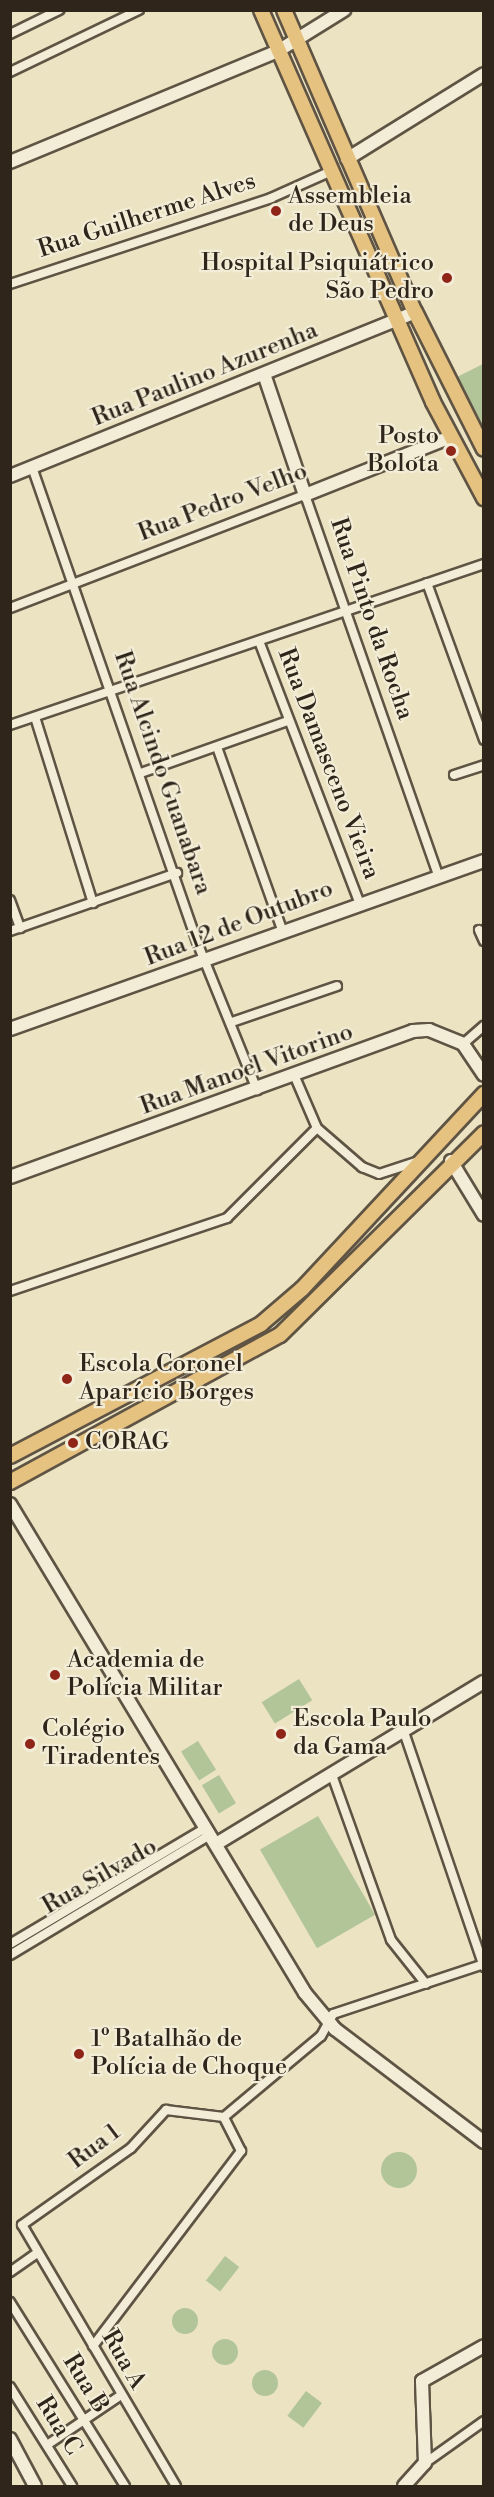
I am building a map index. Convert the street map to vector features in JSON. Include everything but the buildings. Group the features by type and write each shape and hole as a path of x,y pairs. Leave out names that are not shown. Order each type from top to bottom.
{"main road":[{"path":"261,10 329,172 396,320 451,437 483,498"},
{"path":"284,10 415,312 483,449"},
{"path":"10,1456 261,1324 302,1289 427,1157 483,1094"},
{"path":"444,1138 483,1103"},
{"path":"10,1482 280,1335 461,1150 483,1131"},
{"path":"451,1161 483,1131"}],"street":[{"path":"10,34 59,10"},
{"path":"10,72 139,10"},
{"path":"10,162 278,51 344,10"},
{"path":"347,159 483,74"},
{"name":"Rua Guilherme Alves","path":"10,284 271,198 329,172"},
{"name":"Rua Paulino Azurenha","path":"10,476 415,312"},
{"name":"Rua Pinto da Rocha","path":"264,374 439,877"},
{"name":"Rua Pedro Velho","path":"10,608 451,437"},
{"name":"Rua Alcindo Guanabara","path":"32,467 113,689 206,960 257,1090"},
{"path":"10,725 483,564"},
{"path":"427,583 479,716 483,740"},
{"name":"Rua Damasceno Vieira","path":"260,641 288,721 359,901"},
{"path":"35,717 93,903"},
{"path":"141,773 288,721"},
{"path":"217,747 283,932"},
{"path":"454,775 483,765"},
{"name":"Rua 12 de Outubro","path":"10,1029 283,932 359,901 483,861"},
{"path":"10,900 15,929 177,873"},
{"path":"479,930 483,941"},
{"path":"232,1022 337,986"},
{"path":"483,1026 463,1044 483,1075"},
{"name":"Rua Manoel Vitorino","path":"10,1177 296,1077 412,1031 429,1030 463,1044"},
{"path":"296,1077 317,1128 362,1167 379,1174 427,1157"},
{"path":"10,1290 227,1218 317,1128"},
{"path":"451,1161 483,1215"},
{"path":"10,1504 305,1993 329,2023 483,2142"},
{"name":"Rua Silvado","path":"117,1886 138,1868 161,1854 210,1836 332,1775 483,1682"},
{"path":"93,2346 241,2151 224,2117 321,2036 333,2014 483,1965 404,1732"},
{"path":"332,1775 391,1940 426,1984"},
{"name":"Rua Silvado","path":"10,1954 23,1942 117,1886 144,1876 167,1863 189,1843"},
{"path":"161,1854 167,1863"},
{"path":"138,1868 144,1876"},
{"name":"Rua Silvado","path":"10,1944 23,1942"},
{"name":"Rua 1","path":"36,2254 24,2221 131,2148 166,2110 224,2117"},
{"path":"10,2272 36,2254"},
{"name":"Rua A","path":"36,2254 176,2487"},
{"name":"Rua B","path":"10,2302 125,2487"},
{"path":"425,2463 422,2381 483,2346"},
{"name":"Rua C","path":"10,2387 72,2487"},
{"path":"47,2445 121,2395"},
{"path":"404,2487 425,2463 483,2421"},
{"path":"10,2439 35,2487"}],"green space":[{"path":"483,364 483,426 457,377"},
{"path":"299,1679 312,1700 275,1724 262,1702"},
{"path":"198,1741 216,1770 199,1780 181,1752"},
{"path":"219,1775 236,1803 219,1814 202,1785"},
{"path":"318,1816 375,1915 317,1948 260,1849"},
{"path":"399,2152 411,2158 417,2170 411,2182 399,2188 387,2182 381,2170 387,2158"},
{"path":"225,2256 239,2267 220,2292 206,2280"},
{"path":"185,2308 194,2312 198,2321 194,2330 185,2334 176,2330 172,2321 176,2312"},
{"path":"225,2339 234,2343 238,2352 234,2361 225,2365 216,2361 212,2352 216,2343"},
{"path":"265,2370 274,2374 278,2383 274,2392 265,2396 256,2392 252,2383 256,2374"},
{"path":"306,2391 322,2403 303,2428 287,2416"}],"place":[{"name":"Assembleia de Deus","path":"276,211"},
{"name":"Hospital Psiquiátrico São Pedro","path":"447,278"},
{"name":"Posto Bolota","path":"451,451"},
{"name":"Escola Coronel Aparício Borges","path":"67,1379"},
{"name":"CORAG","path":"73,1443"},
{"name":"Academia de Polícia Militar","path":"55,1675"},
{"name":"Escola Paulo da Gama","path":"281,1734"},
{"name":"Colégio Tiradentes","path":"30,1744"},
{"name":"1º Batalhão de Polícia de Choque","path":"79,2054"}]}
